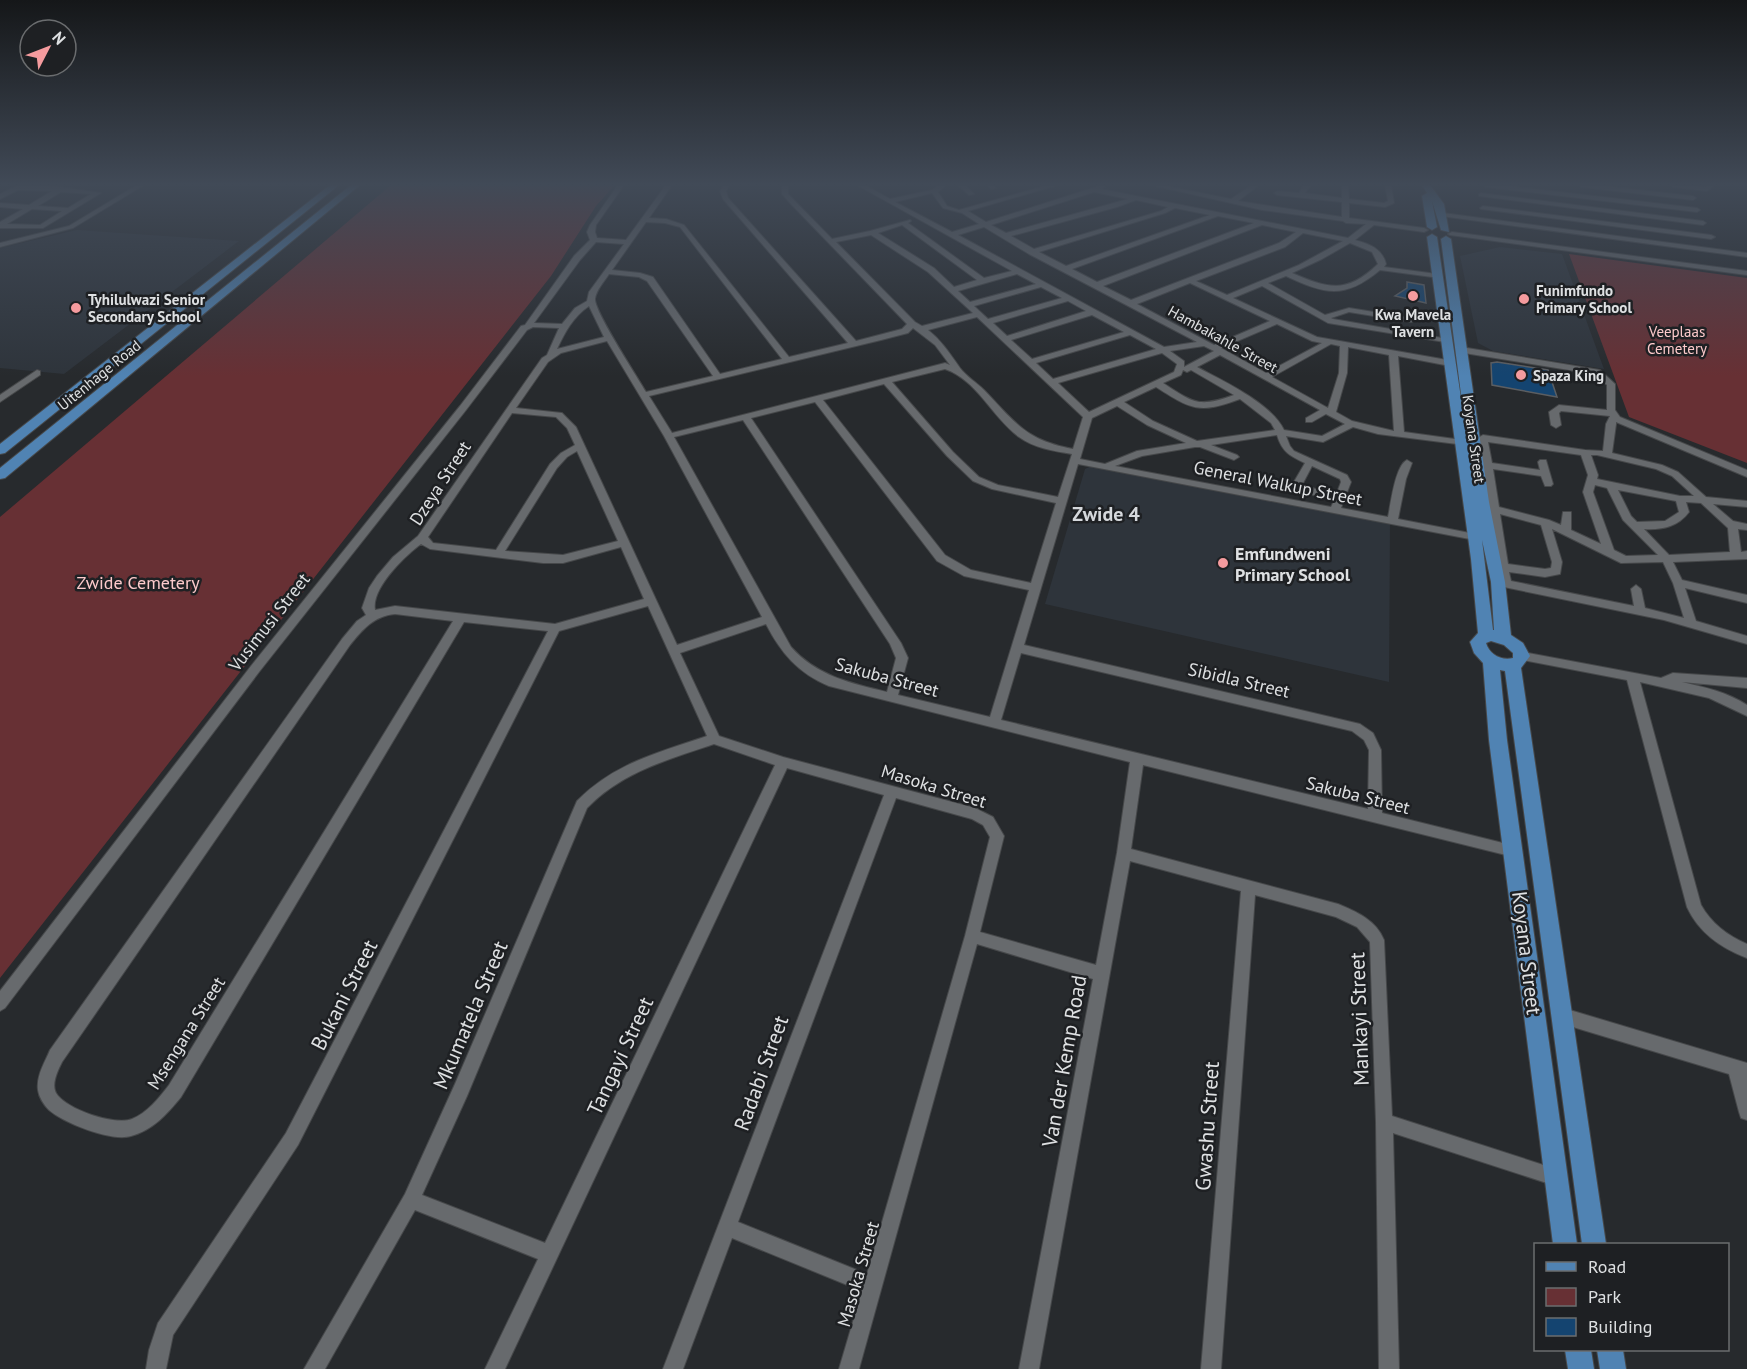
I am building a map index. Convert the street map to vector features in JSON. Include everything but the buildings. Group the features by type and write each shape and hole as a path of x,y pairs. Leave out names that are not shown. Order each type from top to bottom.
{"main road":[{"name":"Uitenhage Road","path":"0,450 254,249"},
{"name":"Uitenhage Road","path":"0,475 278,249"},
{"name":"Koyana Street","path":"1432,249 1448,341 1475,537 1486,636 1478,642 1478,646 1485,657 1491,661 1498,740 1565,1243"},
{"name":"Koyana Street","path":"1450,249 1482,502 1502,583 1503,638"},
{"path":"1486,636 1503,638 1516,646 1517,660 1491,661"},
{"name":"Koyana Street","path":"1517,660 1537,849 1563,1016 1594,1243"},
{"path":"1578,1351 1581,1369"},
{"path":"1610,1351 1613,1369"}],"street":[{"name":"Vusimusi Street","path":"0,1004 255,669 528,326 586,249"},
{"path":"528,326 564,326 578,310 591,302 593,292 623,249"},
{"path":"700,249 788,361"},
{"path":"770,249 854,344"},
{"name":"General Walkup Street","path":"840,249 912,324 922,329 950,356 959,371 1026,437 1106,468 1255,490 1335,510 1475,537"},
{"path":"897,249 930,270 1088,416"},
{"path":"939,249 984,281"},
{"path":"977,249 1166,352 1181,363 1178,374"},
{"name":"Hambakahle Street","path":"1027,249 1131,303 1352,424 1399,434 1462,443"},
{"path":"1032,252 1042,249"},
{"path":"1065,269 1117,249"},
{"path":"1097,285 1193,249"},
{"path":"1131,303 1272,249"},
{"path":"1226,298 1286,273 1332,249"},
{"path":"1286,273 1334,291 1353,286 1382,264 1380,253 1370,249"},
{"path":"1558,249 1747,273"},
{"path":"1642,249 1647,261"},
{"path":"1699,249 1747,255"},
{"path":"1378,268 1437,276"},
{"path":"952,290 1018,271"},
{"path":"608,272 640,275 650,279 718,377"},
{"path":"1191,281 1325,344 1344,356"},
{"path":"1261,282 1323,318 1349,325 1448,341"},
{"path":"969,305 1043,284"},
{"path":"987,322 1068,299"},
{"name":"Sakuba Street","path":"591,302 609,338 669,436 790,655 809,671 833,683 891,698 1514,851"},
{"path":"1323,318 1349,310 1411,320"},
{"path":"1005,339 1092,312"},
{"path":"922,329 979,314"},
{"path":"1088,416 1191,367 1214,348 1275,322"},
{"path":"643,395 905,331 912,324"},
{"name":"Dzeya Street","path":"564,326 550,354 474,460 422,538 430,546 543,560 563,559 625,543"},
{"path":"1032,362 1130,333"},
{"path":"550,354 609,338"},
{"path":"1265,377 1325,344 1344,345 1450,363"},
{"path":"1309,420 1328,412 1343,373 1344,345"},
{"path":"1053,382 1166,352 1214,348"},
{"path":"1461,350 1597,372 1611,384 1613,415 1607,455"},
{"path":"1393,353 1399,434"},
{"path":"669,436 940,366 959,371"},
{"path":"1191,367 1240,396 1274,421 1281,432 1286,449 1346,479 1335,510"},
{"path":"0,399 37,373"},
{"path":"885,380 967,473 995,487 1062,501"},
{"path":"1158,384 1199,408 1215,406 1240,396"},
{"path":"817,398 941,558 968,573 1035,588"},
{"path":"1119,403 1150,423 1234,457"},
{"path":"1556,425 1554,412 1558,408 1613,415 1747,474"},
{"path":"511,410 559,415 571,426 714,739"},
{"path":"745,416 895,643 902,658 891,698"},
{"path":"994,723 1088,416"},
{"path":"1106,468 1140,453 1281,432 1323,438 1352,424"},
{"path":"1494,510 1545,522 1610,554 1630,560 1741,556 1730,524 1707,501 1670,471 1593,452 1585,453 1484,438 1494,510 1503,567 1502,583 1640,610 1691,622 1747,640"},
{"path":"498,553 553,466 564,455 579,446"},
{"path":"1585,453 1593,475 1588,492 1610,554"},
{"path":"1310,462 1291,486 1338,499"},
{"path":"1488,465 1547,479 1544,462"},
{"path":"1392,521 1401,479 1407,463"},
{"path":"1592,481 1680,499 1747,504"},
{"path":"1611,486 1623,511 1667,560 1678,583 1691,622"},
{"path":"1635,525 1664,526 1675,522 1684,512 1680,499"},
{"path":"1566,531 1567,514"},
{"path":"1503,567 1545,573 1556,571 1557,562 1545,522"},
{"path":"1730,524 1747,527"},
{"path":"422,538 407,548 375,590 369,601 369,617 395,610 555,628 652,601"},
{"path":"1678,583 1747,599"},
{"path":"1636,589 1640,610"},
{"name":"Msengana Street","path":"369,617 332,661 56,1056 49,1070 46,1085 49,1098 58,1108 106,1128 121,1130 138,1125 153,1116 164,1105 175,1091 460,619"},
{"path":"675,650 769,619"},
{"name":"Bukani Street","path":"156,1369 159,1350 170,1323 275,1167 324,1081 555,628"},
{"path":"1727,633 1747,628"},
{"name":"Sibidla Street","path":"1018,648 1356,727 1369,737 1375,750 1374,817"},
{"path":"1517,660 1663,682 1724,698 1747,711"},
{"path":"1632,676 1694,907 1700,920 1713,931 1747,951"},
{"path":"1663,682 1673,677 1747,683"},
{"name":"Masoka Street","path":"714,739 783,762 975,814 988,821 998,841 849,1369"},
{"name":"Mkumatela Street","path":"314,1369 411,1200 461,1090 582,805 610,778 714,739"},
{"name":"Van der Kemp Road","path":"1029,1369 1124,853 1137,760"},
{"name":"Tangayi Street","path":"495,1369 783,762"},
{"name":"Radabi Street","path":"673,1369 892,792"},
{"name":"Mankayi Street","path":"1124,853 1352,917 1369,928 1377,940 1384,1122 1389,1369"},
{"name":"Gwashu Street","path":"1211,1369 1248,887"},
{"path":"972,936 1101,975"},
{"path":"1563,1016 1741,1070 1747,1112"},
{"path":"1384,1122 1556,1177"},
{"path":"411,1200 549,1254"},
{"path":"728,1227 873,1286"}],"shaded area":[{"name":"Tyhilulwazi Senior Secondary School","path":"0,249 229,249 64,374 0,368"},
{"name":"Funimfundo Primary School","path":"1492,249 1517,249 1562,254 1604,369 1493,351 1478,343 1460,256"},
{"name":"Emfundweni Primary School","path":"1091,466 1390,523 1389,682 1045,604 1085,469"}],"green space":[{"name":"Zwide Cemetery","path":"316,249 568,249 551,276 0,978 0,517"},
{"name":"Veeplaas Cemetery","path":"1569,254 1747,278 1747,463 1629,417"}],"place":[{"name":"Kwa Mavela Tavern","path":"1413,296"},
{"name":"Funimfundo Primary School","path":"1524,299"},
{"name":"Tyhilulwazi Senior Secondary School","path":"76,308"},
{"name":"Spaza King","path":"1521,375"},
{"name":"Emfundweni Primary School","path":"1223,563"}],"district":[{"name":"Zwide 4","path":"1106,514"}]}
